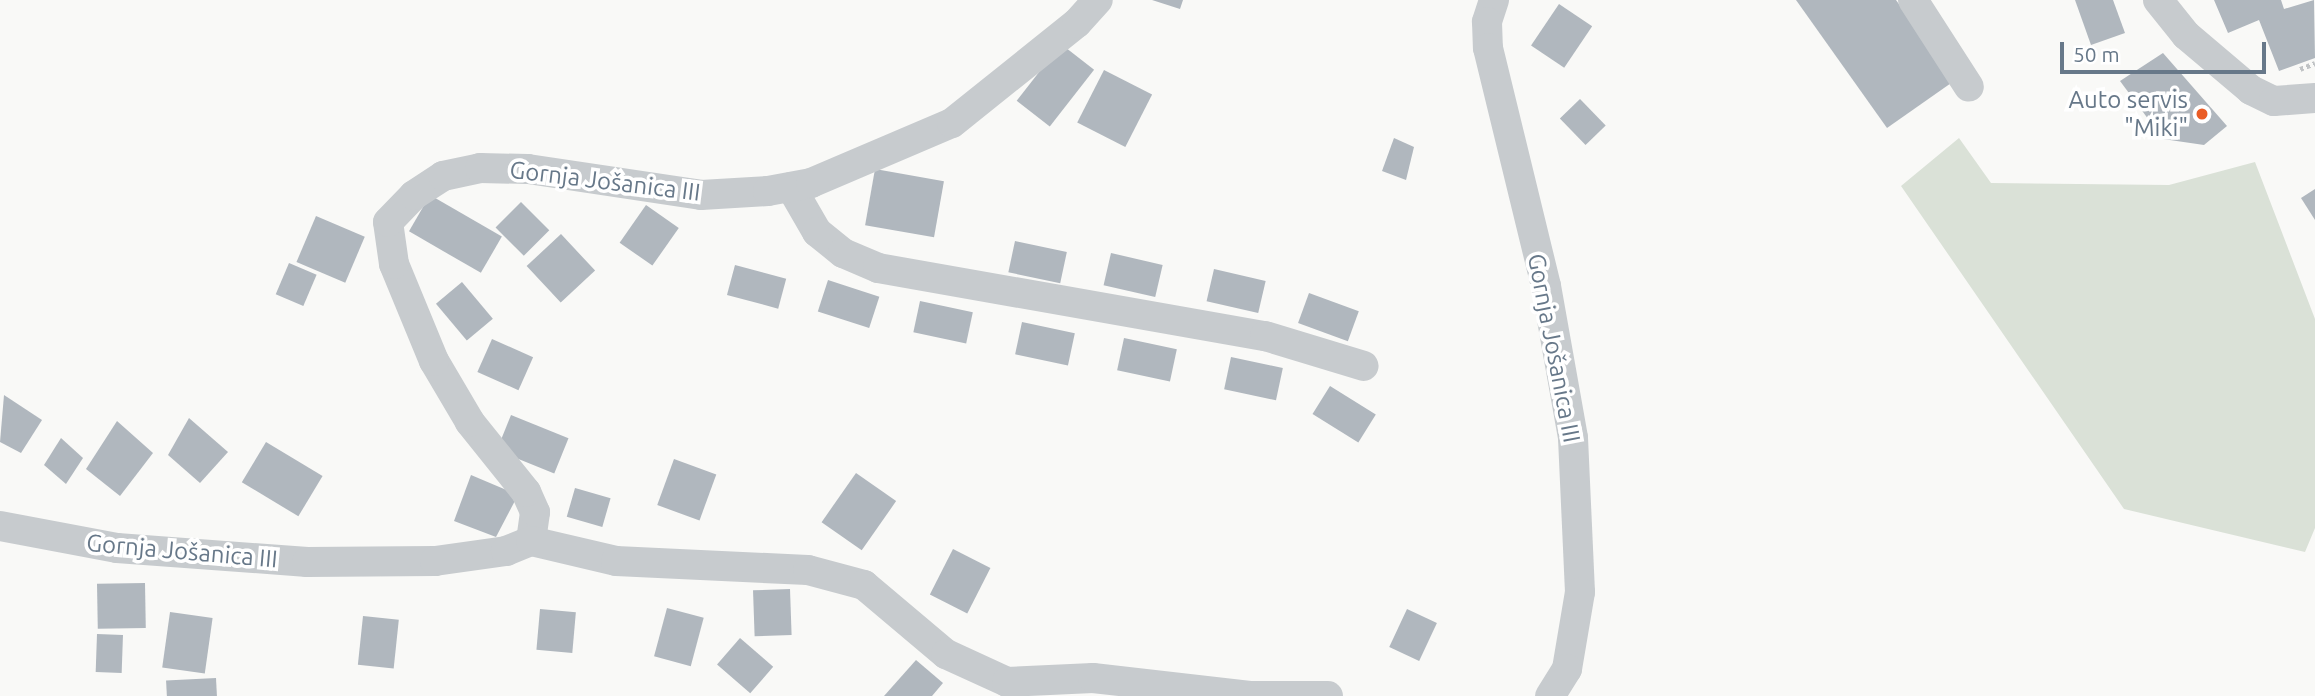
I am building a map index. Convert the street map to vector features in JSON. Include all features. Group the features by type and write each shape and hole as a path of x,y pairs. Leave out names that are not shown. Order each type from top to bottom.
{"street":[{"name":"Gornja Jošanica III","path":"0,526 117,548 307,562 435,561 506,551 531,541 535,512 526,492 470,422 419,330 394,264 388,222 414,195 443,176 480,168 528,169 701,195 791,187 875,159 952,123 1077,23 1098,0"},
{"name":"Gornja Jošanica III","path":"1494,0 1487,22 1488,48 1546,286 1573,438 1580,592 1567,669 1550,696"},
{"path":"1913,0 1969,87"},
{"path":"2158,0 2186,35 2251,90 2274,102 2315,98"},
{"path":"791,187 817,232 843,253 878,268 1265,336 1364,366"},
{"path":"531,541 616,561 808,570 864,585 946,654 1007,682 1093,678 1252,696 1328,696"}],"shaded area":[{"path":"1959,138 1991,183 2169,185 2255,162 2315,319 2315,528 2305,552 2124,509 1901,186"}],"building":[{"path":"1152,0 1183,0 1180,9"},
{"path":"1796,0 1896,0 1954,81 1887,128"},
{"path":"2075,0 2113,0 2125,33 2091,45"},
{"path":"2214,0 2281,0 2284,9 2314,0 2315,58 2279,71 2259,20 2228,33"},
{"path":"1559,4 1592,26 1564,68 1531,45"},
{"path":"1061,44 1094,70 1050,127 1017,101"},
{"path":"2163,53 2227,126 2204,145 2163,139 2120,81"},
{"path":"1104,70 1152,95 1125,147 1077,123"},
{"path":"1580,99 1606,126 1586,145 1560,118"},
{"path":"1394,138 1414,147 1406,180 1382,171"},
{"path":"875,169 944,181 934,237 865,225"},
{"path":"2315,189 2315,220 2301,198"},
{"path":"430,195 502,236 481,273 409,231"},
{"path":"521,202 549,230 524,256 496,227"},
{"path":"646,205 679,228 652,266 620,243"},
{"path":"316,216 365,237 345,283 296,262"},
{"path":"561,234 595,271 561,303 527,266"},
{"path":"1015,241 1067,252 1060,283 1008,272"},
{"path":"1111,253 1163,265 1155,297 1104,285"},
{"path":"289,263 317,275 303,306 276,294"},
{"path":"735,265 786,279 778,309 727,295"},
{"path":"1214,269 1266,281 1258,313 1207,301"},
{"path":"828,280 879,297 869,328 818,311"},
{"path":"462,282 493,319 467,341 436,304"},
{"path":"1309,293 1359,311 1348,341 1298,323"},
{"path":"920,301 973,312 966,344 913,332"},
{"path":"1022,322 1075,333 1068,366 1015,354"},
{"path":"1124,338 1177,349 1170,382 1117,370"},
{"path":"492,339 533,357 518,390 477,372"},
{"path":"1231,357 1283,368 1276,400 1224,389"},
{"path":"1330,386 1376,415 1358,443 1313,414"},
{"path":"4,395 42,420 21,453 0,442"},
{"path":"511,415 568,438 554,473 497,450"},
{"path":"189,418 228,452 200,483 168,455"},
{"path":"117,421 153,453 120,496 86,469"},
{"path":"61,438 83,458 66,484 44,465"},
{"path":"266,442 323,476 298,516 242,482"},
{"path":"674,459 716,474 700,520 657,505"},
{"path":"856,473 896,501 862,550 822,522"},
{"path":"471,475 518,495 496,537 454,521"},
{"path":"575,488 611,498 602,527 567,517"},
{"path":"953,549 990,568 967,614 930,594"},
{"path":"145,583 146,628 98,629 97,584"},
{"path":"790,589 792,635 755,636 753,590"},
{"path":"667,608 704,618 691,666 654,656"},
{"path":"540,609 576,612 572,653 536,650"},
{"path":"1407,609 1437,623 1419,661 1389,647"},
{"path":"170,612 213,618 205,673 162,667"},
{"path":"363,616 399,620 394,668 358,665"},
{"path":"97,634 123,635 122,673 96,672"},
{"path":"740,638 773,667 750,693 717,664"},
{"path":"916,660 943,683 932,696 884,696"},
{"path":"216,678 217,696 167,696 166,681"}],"place":[{"name":"Auto servis \"Miki\"","path":"2202,114"}]}
